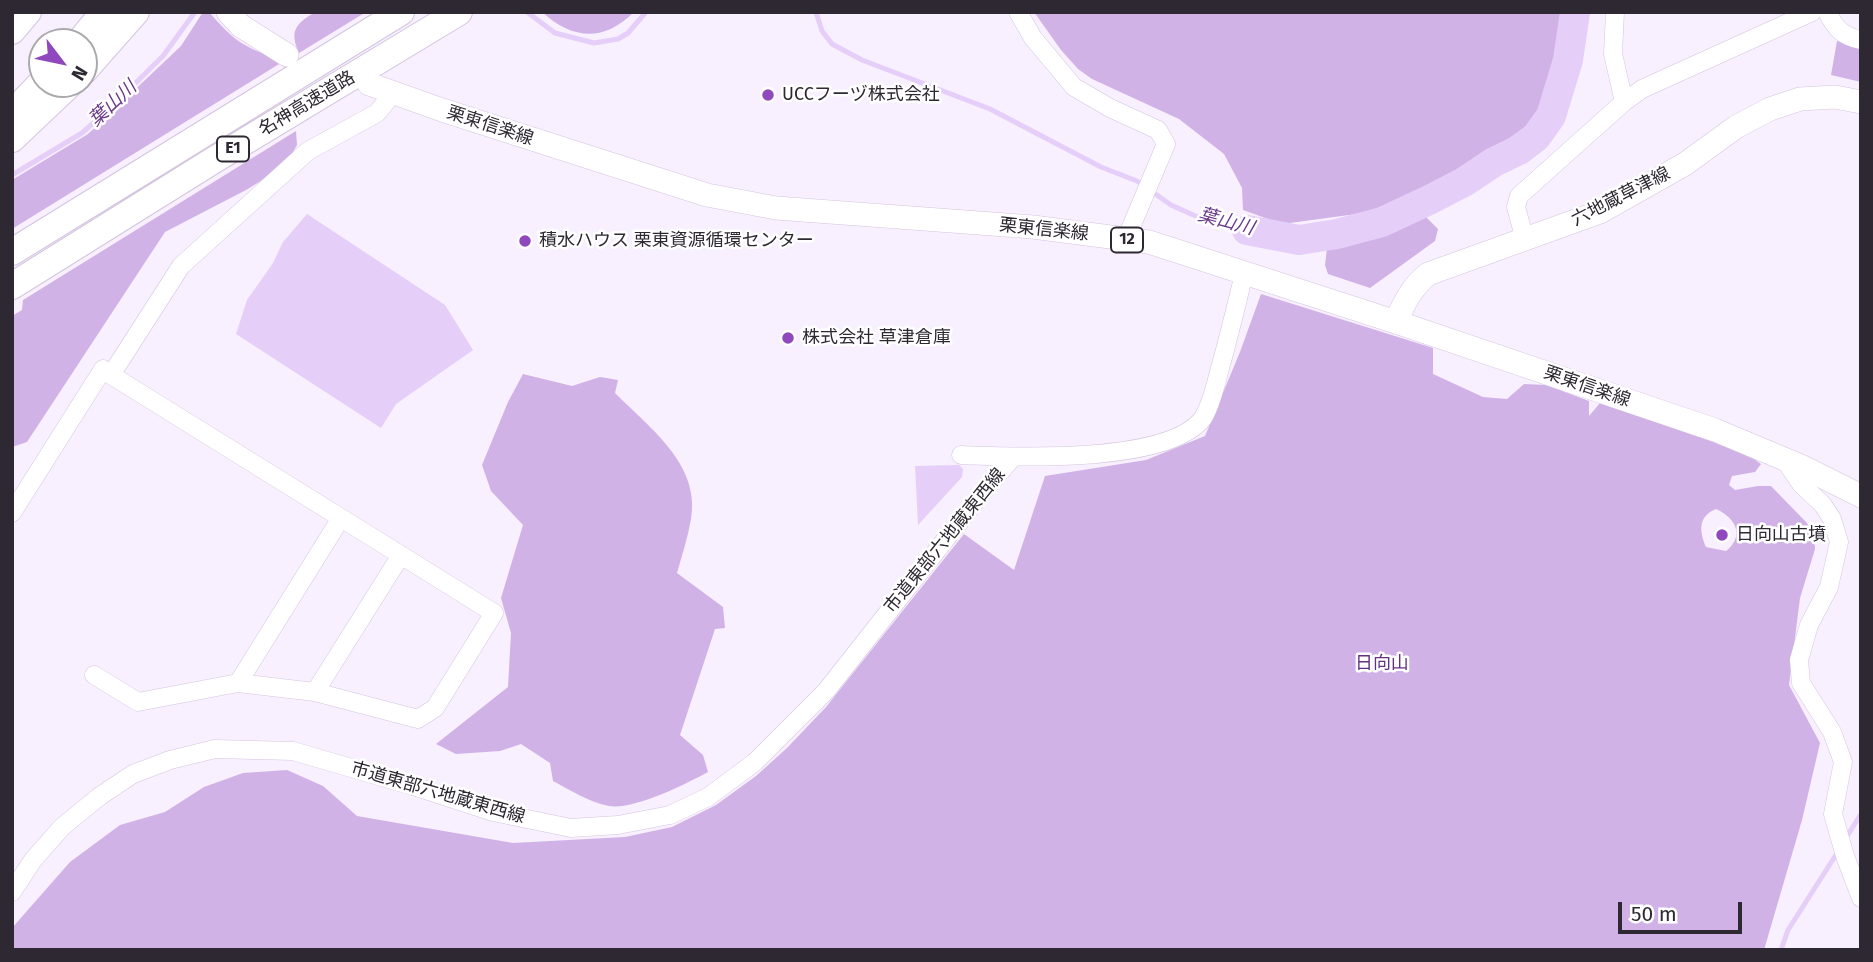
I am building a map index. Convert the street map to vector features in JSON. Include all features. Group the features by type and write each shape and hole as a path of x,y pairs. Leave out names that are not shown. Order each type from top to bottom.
{"highway":[{"path":"12,31 28,12"},
{"path":"91,28 104,12"},
{"path":"98,55 135,12"},
{"name":"名神高速道路","path":"12,253 401,12"},
{"name":"名神高速道路","path":"12,286 459,12"},
{"path":"12,113 28,96"},
{"path":"12,139 55,98"}],"main road":[{"path":"228,12 242,26 287,55"},
{"name":"栗東信楽線","path":"369,84 707,195 775,208 1033,227 1149,242 1715,430 1861,496"},
{"name":"六地蔵草津線","path":"1396,322 1405,299 1427,274 1600,212 1685,164 1736,127 1770,109 1800,99 1835,97 1861,102"}],"street":[{"path":"1018,12 1033,38 1074,87 1157,130 1166,144 1126,239"},
{"path":"1525,240 1516,206 1519,196 1624,102 1642,89 1812,12"},
{"path":"1827,12 1845,37 1861,40"},
{"path":"1618,14 1613,54 1624,102"},
{"path":"111,375 181,266 308,151 377,113 394,92"},
{"path":"961,455 1084,457 1151,445 1182,436 1194,428 1205,415 1244,274"},
{"path":"12,513 103,369 494,613 435,708 418,719 315,692 238,683 138,702 94,675"},
{"name":"市道東部六地蔵東西線","path":"12,892 33,860 62,827 100,796 133,774 170,760 215,750 293,751 493,812 571,828 618,825 670,815 708,797 755,762 826,691 1013,457"},
{"path":"1784,459 1801,484 1823,505 1832,519 1839,542 1829,587 1809,625 1799,660 1801,683 1832,732 1843,762 1833,814 1837,833 1861,898"},
{"path":"238,683 341,518"},
{"path":"315,692 401,555"}],"green space":[{"path":"203,12 209,12 242,43 284,61 12,229 12,180 88,134 181,46"},
{"path":"315,12 366,12 299,53 295,39 296,28"},
{"path":"542,12 634,12 611,29 588,34 565,28"},
{"path":"1034,12 1566,12 1553,92 1534,121 1488,153 1422,191 1379,211 1282,224 1243,210 1242,188 1224,154 1179,119 1092,79 1078,69"},
{"path":"1837,41 1861,46 1861,82 1831,75"},
{"path":"296,131 297,145 284,167 165,232 27,442 12,447 12,316 22,310 23,300"},
{"path":"1423,214 1438,229 1435,241 1370,288 1328,274 1325,265 1327,248 1387,230"},
{"name":"日向山","path":"1261,294 1433,348 1433,374 1483,397 1507,399 1524,384 1546,385 1589,401 1589,416 1600,403 1738,448 1761,464 1755,472 1732,476 1729,485 1735,490 1771,486 1814,533 1815,549 1800,598 1789,685 1820,743 1802,820 1764,950 12,950 12,928 70,862 120,825 165,812 204,787 243,773 287,770 323,786 357,816 513,843 625,837 672,827 716,805 756,776 787,748 826,707 964,534 1014,570 1045,476 1146,460 1205,436","holes":["1716,509 1736,528 1735,539 1726,551 1706,547 1701,530 1703,520 1710,512"]},
{"path":"523,374 572,386 600,377 618,380 615,393 670,448 688,481 692,499 691,519 677,573 723,607 725,628 715,629 680,735 703,755 708,772 660,795 632,804 602,804 553,781 550,763 521,744 500,751 456,754 436,744 508,687 511,633 501,598 523,525 491,491 482,465 508,402"}],"shaded area":[{"path":"307,214 445,305 473,350 396,404 381,428 236,334 247,300 273,263 283,242"},
{"path":"959,465 963,469 962,477 918,525 915,466"}],"waterway":[{"name":"葉山川","path":"12,175 82,133 106,112 163,56 195,12"},
{"name":"葉山川","path":"527,12 555,33 594,43 618,39 628,33 646,12"},
{"name":"葉山川","path":"816,12 822,31 832,44 862,60 990,109 1101,167 1137,181 1171,205 1200,218 1247,230"},
{"name":"葉山川","path":"1247,230 1299,240 1337,234 1382,222 1464,182 1494,162 1519,150 1536,137 1551,116 1568,60 1575,12"},
{"path":"1846,838 1861,814"},
{"path":"1781,950 1788,930 1839,850"}],"place":[{"name":"UCCフーヅ株式会社","path":"768,95"},
{"name":"積水ハウス 栗東資源循環センター","path":"525,241"},
{"name":"株式会社 草津倉庫","path":"788,338"},
{"name":"日向山古墳","path":"1722,535"}]}
